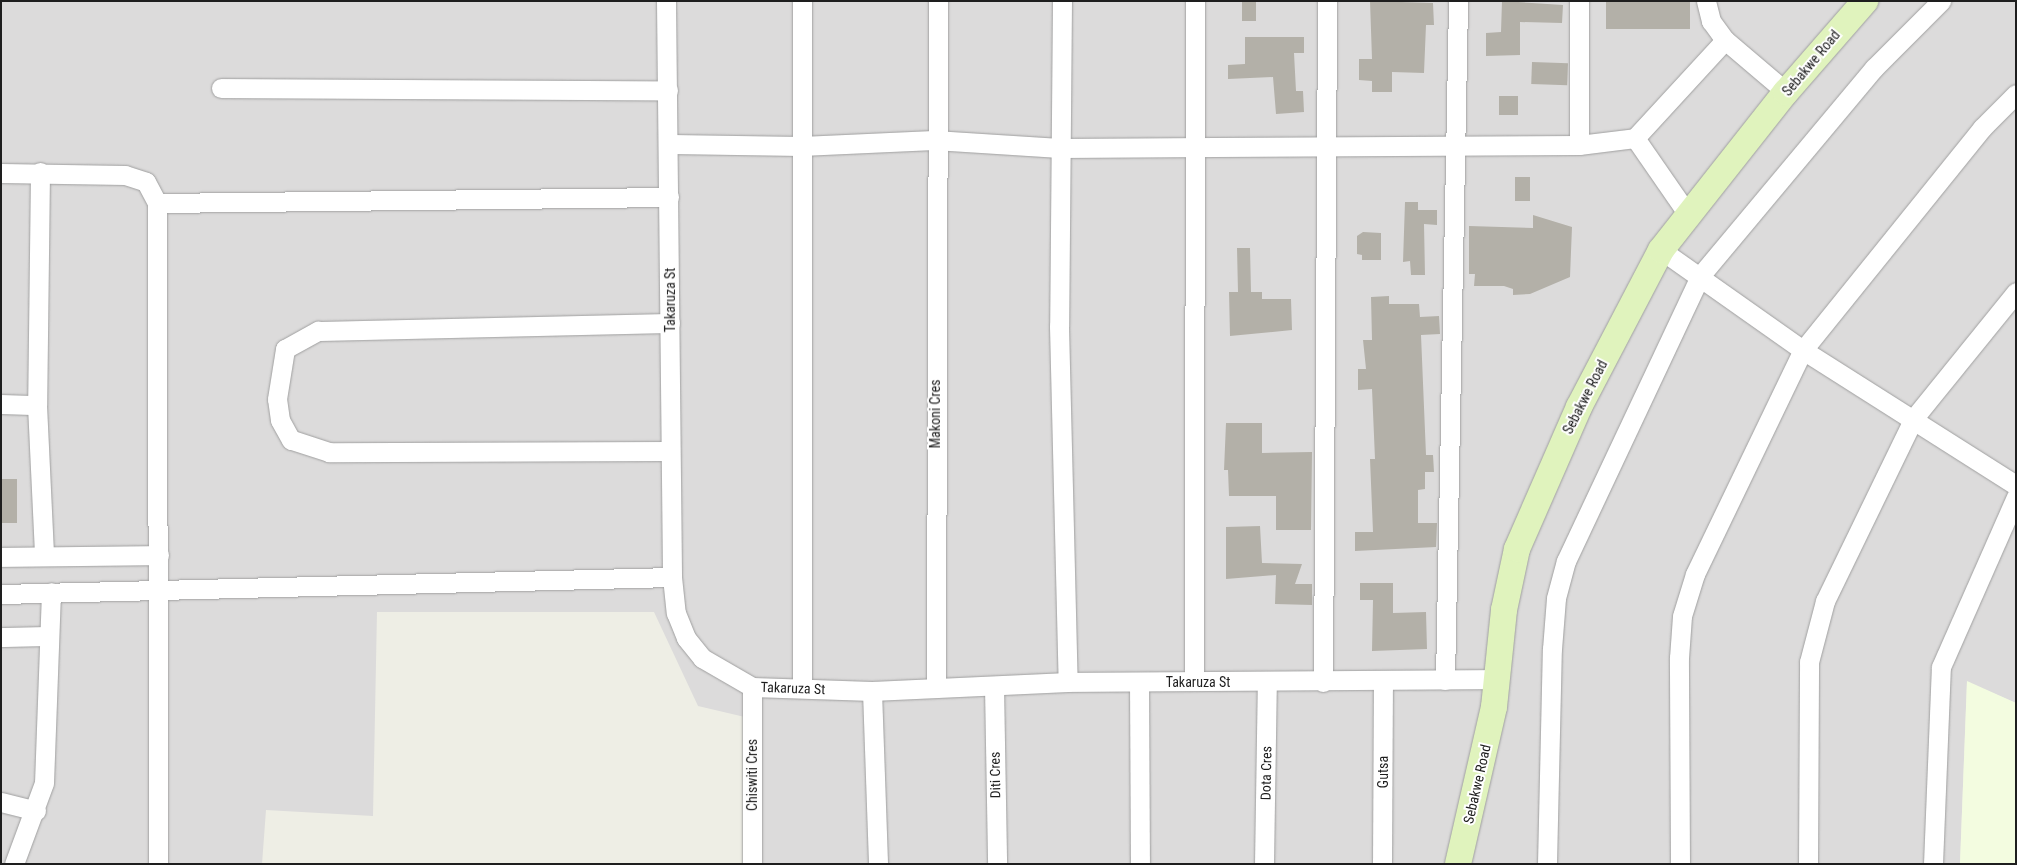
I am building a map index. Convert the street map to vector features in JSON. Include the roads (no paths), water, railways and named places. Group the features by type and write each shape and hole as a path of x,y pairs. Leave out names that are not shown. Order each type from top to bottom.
{"street":[{"name":"Takaruza St","path":"666,1 671,144 669,451 672,577 676,614 686,638 713,666 752,687 872,691 1068,682 1323,682 1497,679"},
{"path":"802,1 800,146 802,688"},
{"name":"Makoni Cres","path":"936,688 934,140 938,1"},
{"path":"1062,1 1059,326 1068,682"},
{"path":"1194,681 1195,1"},
{"path":"1323,682 1327,1"},
{"path":"1445,680 1458,1"},
{"path":"1579,1 1579,145"},
{"path":"1706,1 1710,21 1725,40 1786,92"},
{"name":"Sebakwe Road","path":"1458,864 1497,679 1504,610 1517,549 1532,509 1579,407 1661,250 1786,92 1865,1"},
{"path":"1547,864 1552,649 1560,577 1700,276 1928,5"},
{"path":"671,144 800,146 934,140 1060,148 1326,144 1579,145 1635,138 1725,40"},
{"path":"222,88 668,90"},
{"path":"1680,864 1679,658 1685,600 1803,350 1982,128 2016,94"},
{"path":"1635,138 1689,216"},
{"path":"1,172 125,175 146,182 157,203 159,555 161,586 158,864"},
{"path":"40,172 37,405 44,556"},
{"path":"157,203 670,197"},
{"path":"1661,250 1803,350 1914,418 2016,485"},
{"path":"1808,864 1807,697 1814,631 1914,418 2016,292"},
{"path":"669,451 329,452 291,440 280,420 277,399 285,348 318,331 670,323"},
{"path":"1,404 37,405"},
{"path":"1933,864 1941,667 2016,497"},
{"path":"1,556 159,555"},
{"path":"1,594 161,586 672,577"},
{"path":"14,864 36,811 44,783 51,592"},
{"path":"1,637 48,636"},
{"name":"Gutsa","path":"1382,864 1384,681"},
{"path":"1139,682 1140,864"},
{"name":"Dota Cres","path":"1264,864 1267,682"},
{"name":"Diti Cres","path":"994,686 997,864"},
{"name":"Chiswiti Cres","path":"752,687 752,864"},
{"path":"872,691 878,864"},
{"path":"1,802 36,811"}]}
